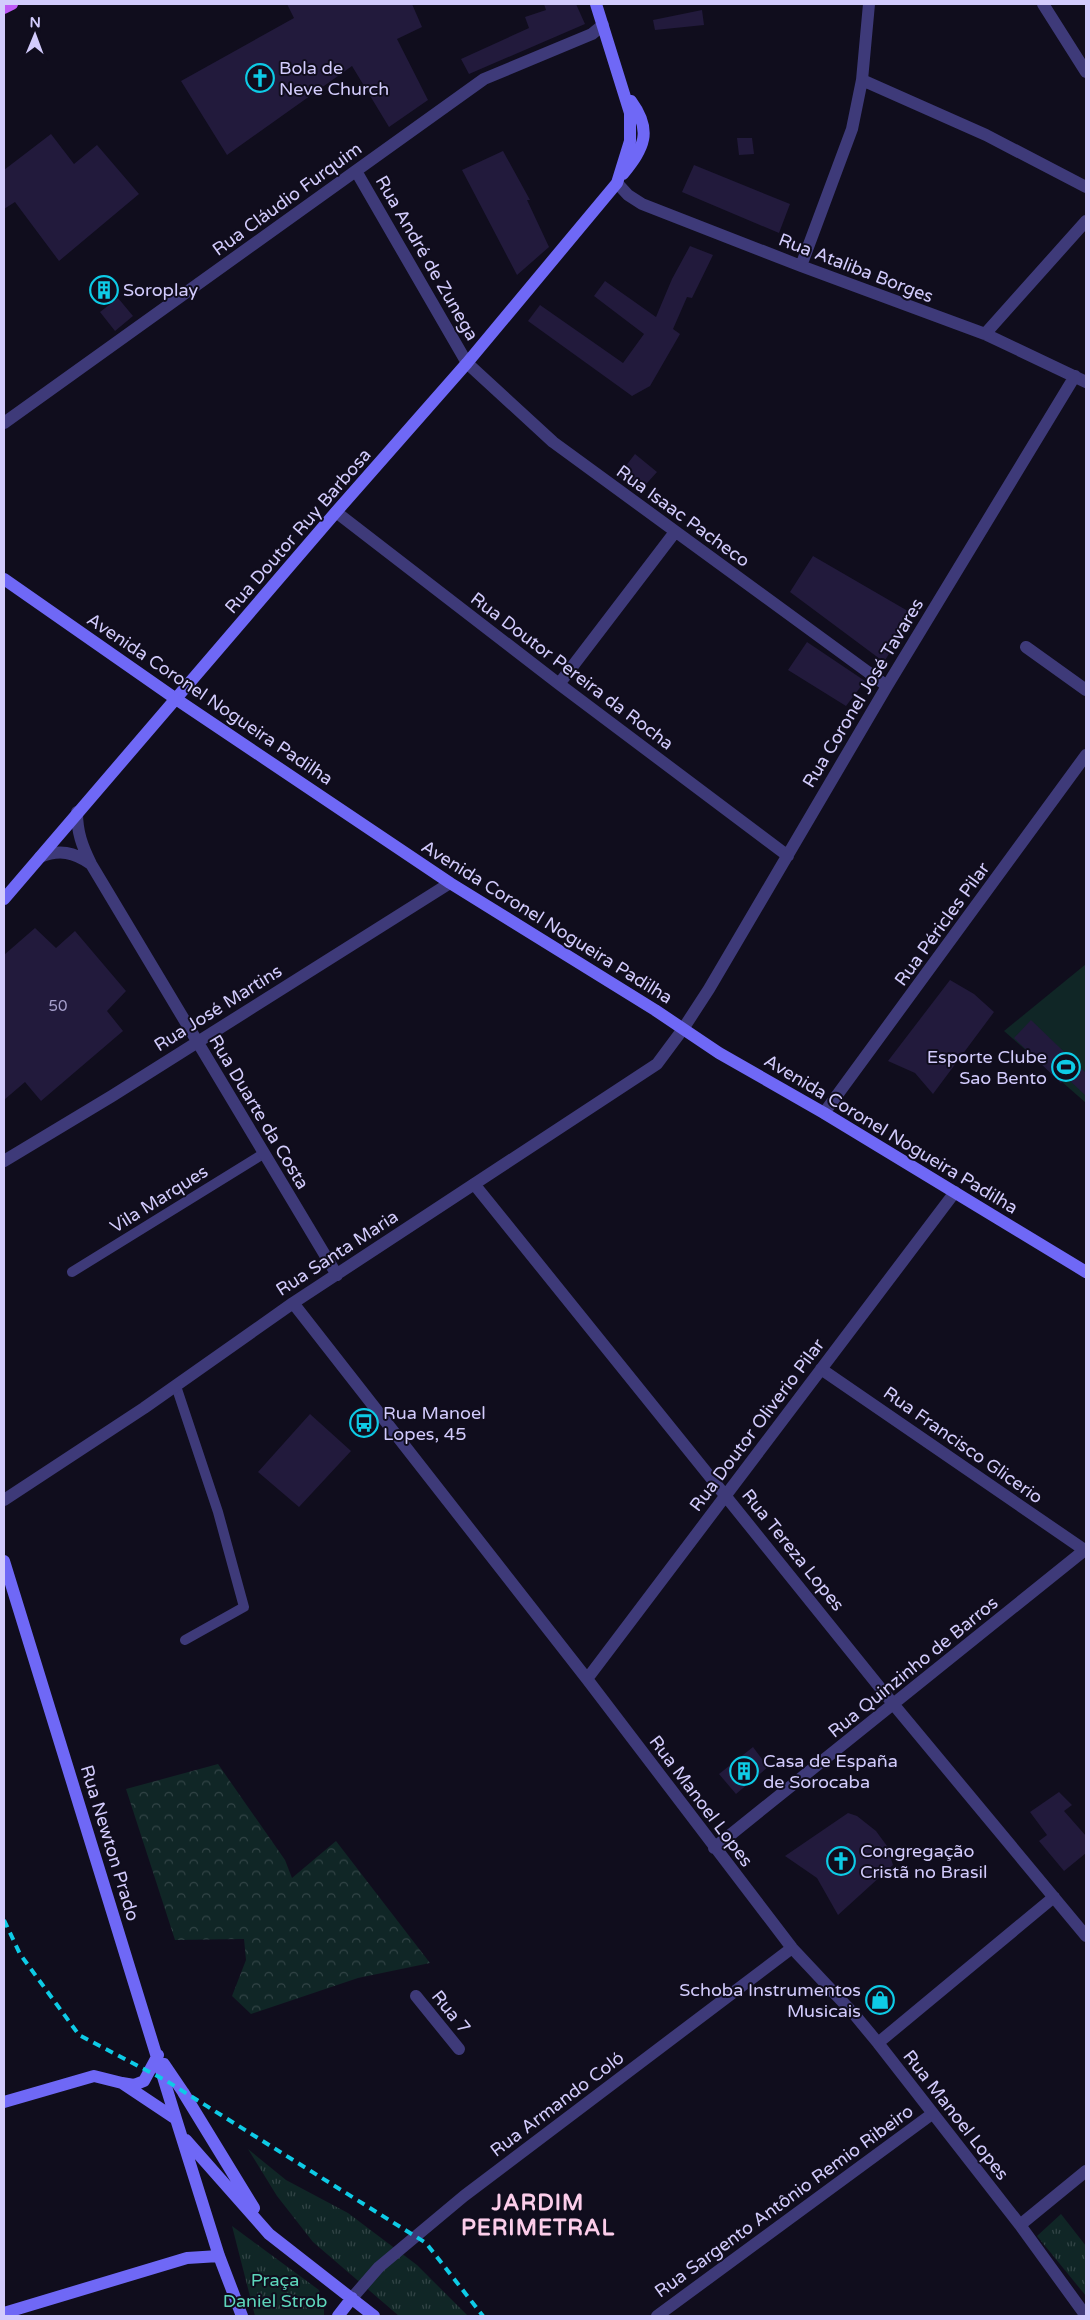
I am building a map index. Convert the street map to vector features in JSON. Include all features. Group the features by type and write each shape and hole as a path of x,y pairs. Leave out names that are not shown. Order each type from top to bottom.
{"main road":[{"path":"4,8 12,4"},
{"path":"596,4 630,113 630,141 618,181"},
{"name":"Rua Doutor Ruy Barbosa","path":"4,899 336,512 468,363 618,181"},
{"name":"Avenida Coronel Nogueira Padilha","path":"4,578 176,700 450,883 727,1058 824,1113 1086,1272"},
{"name":"Rua Newton Prado","path":"4,1561 158,2055 176,2119 183,2136"},
{"path":"4,2102 94,2076 122,2083 134,2084 144,2081 158,2055 183,2092 269,2234"},
{"path":"122,2083 176,2119"},
{"path":"183,2136 269,2234 374,2316"},
{"path":"183,2136 220,2256 242,2316"},
{"path":"4,2313 23,2312 187,2258 220,2256"},
{"path":"338,2316 352,2298"}],"street":[{"path":"801,266 852,129 862,80 869,4"},
{"path":"1043,4 1086,72"},
{"name":"Rua Cláudio Furquim","path":"4,423 484,80 592,34 603,25"},
{"path":"862,80 986,134 1086,187"},
{"name":"Rua André de Zunega","path":"356,171 468,363"},
{"name":"Rua Ataliba Borges","path":"618,181 628,195 642,204 801,266 985,334 1081,379"},
{"path":"985,334 1086,221"},
{"name":"Rua Isaac Pacheco","path":"468,363 553,442 887,686"},
{"name":"Rua Coronel José Tavares","path":"683,1029 788,856 887,686 1081,379"},
{"name":"Rua Doutor Pereira da Rocha","path":"336,512 559,684 788,856"},
{"path":"559,684 675,532"},
{"path":"1026,647 1086,690"},
{"name":"Rua Péricles Pilar","path":"824,1113 1086,755"},
{"name":"Rua Duarte da Costa","path":"77,812 81,845 91,864 337,1275"},
{"path":"40,857 50,852 62,851 82,858 91,864"},
{"name":"Rua José Martins","path":"4,1161 450,883"},
{"name":"Rua Santa Maria","path":"4,1500 176,1386 293,1303 656,1064 683,1029"},
{"name":"Rua Tereza Lopes","path":"474,1184 894,1705 1086,1936"},
{"name":"Rua Doutor Oliverio Pilar","path":"587,1679 955,1192"},
{"name":"Rua Manoel Lopes","path":"293,1303 587,1679 792,1948 854,2014 878,2043 1020,2225 1086,2316"},
{"name":"Rua Francisco Glicerio","path":"821,1368 1086,1550"},
{"name":"Rua Quinzinho de Barros","path":"714,1848 1086,1550"},
{"path":"878,2043 1054,1897"},
{"name":"Rua Armando Coló","path":"352,2298 379,2267 464,2196 792,1948"},
{"name":"Rua 7","path":"416,1996 459,2050"},
{"name":"Rua Sargento Antônio Remio Ribeiro","path":"656,2316 932,2114"},
{"path":"1020,2225 1086,2170"}],"lane":[{"name":"Vila Marques","path":"72,1272 263,1154"},
{"path":"176,1386 218,1512 244,1607 186,1640"}],"green space":[{"name":"Esporte Clube Sao Bento","path":"1086,964 1086,1103 1004,1031"},
{"path":"218,1764 285,1860 292,1878 336,1841 430,1963 358,1978 251,2014 232,1996 246,1960 244,1939 175,1940 126,1789"},
{"path":"248,2149 286,2180 348,2213 417,2265 468,2316 399,2316 313,2242 277,2196"},
{"path":"1061,2214 1086,2246 1086,2296 1037,2236"},
{"name":"Praça Daniel Strob","path":"232,2226 319,2290 324,2306 324,2316 255,2316"}],"building":[{"name":"Bola de Neve Church","path":"287,4 412,4 422,27 397,39 428,100 389,127 352,66 227,155 181,81 294,18"},
{"path":"544,4 576,4 585,24 469,74 461,59 529,28 525,17 546,10"},
{"path":"702,10 704,25 655,30 653,20"},
{"path":"51,134 74,164 97,145 139,194 59,261 15,202 4,209 4,170"},
{"path":"737,138 752,138 754,154 739,155"},
{"path":"503,151 530,200 527,200 549,247 517,275 462,170"},
{"path":"694,165 790,204 779,233 682,192"},
{"path":"690,246 713,255 692,298 687,297 673,329 680,334 650,386 632,396 528,321 540,305 623,363 644,334 594,296 605,281 656,317 672,279"},
{"path":"118,298 133,316 115,331 100,312"},
{"path":"635,454 657,472 639,492 618,476"},
{"path":"813,556 913,614 884,662 790,592"},
{"path":"807,642 865,681 846,706 788,670"},
{"path":"35,928 56,948 75,931 126,991 107,1011 123,1031 41,1101 25,1082 4,1100 4,955"},
{"path":"950,980 974,994 994,1012 933,1094 915,1073 888,1061"},
{"path":"1031,1020 1086,1073 1086,1096 1066,1077 1061,1083 1014,1038"},
{"path":"310,1414 351,1451 299,1507 258,1472"},
{"name":"Casa de España de Sorocaba","path":"753,1747 768,1767 736,1794 719,1774"},
{"path":"1059,1792 1072,1805 1064,1811 1086,1836 1086,1853 1064,1871 1039,1841 1047,1835 1030,1812"},
{"name":"Congregação Cristã no Brasil","path":"848,1813 857,1816 876,1831 887,1846 893,1865 838,1915 817,1878 785,1856"}],"railway":[{"path":"4,1920 20,1954 79,2035 165,2080 426,2243 483,2316"}],"place":[{"name":"Bola de Neve Church","path":"260,78"},
{"name":"Soroplay","path":"104,290"},
{"name":"Esporte Clube Sao Bento","path":"1066,1067"},
{"name":"Rua Manoel Lopes, 45","path":"364,1423"},
{"name":"Casa de España de Sorocaba","path":"744,1771"},
{"name":"Congregação Cristã no Brasil","path":"841,1861"},
{"name":"Schoba Instrumentos Musicais","path":"880,2000"}],"district":[{"name":"JARDIM PERIMETRAL","path":"538,2216"}]}
